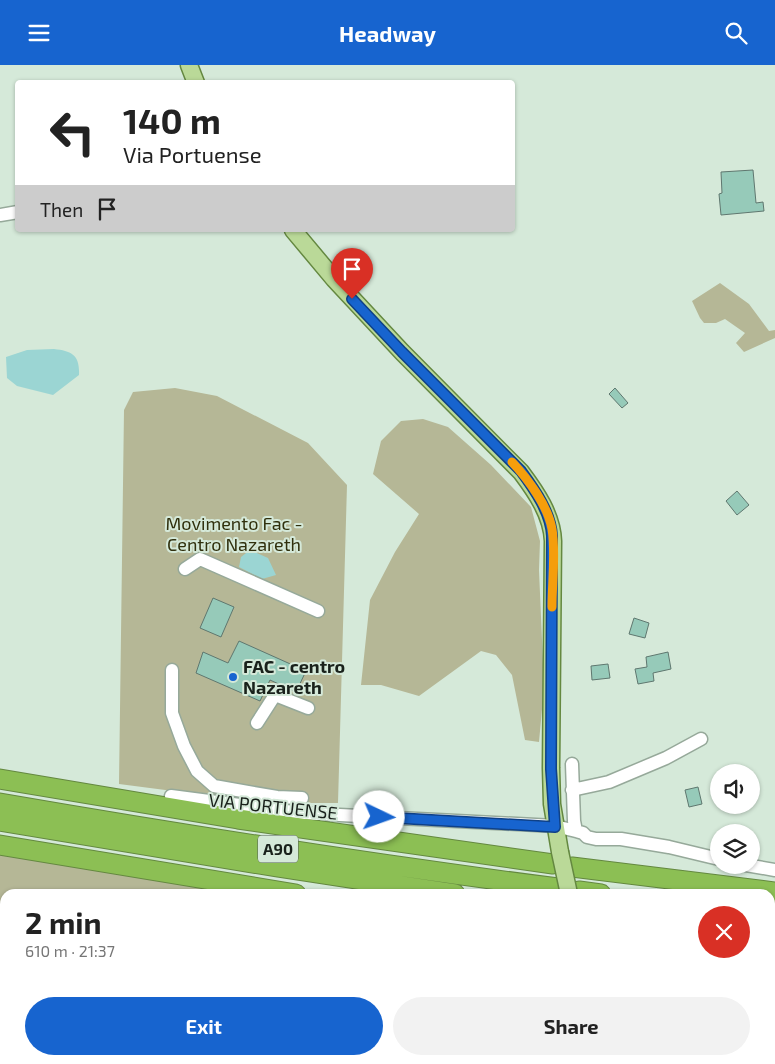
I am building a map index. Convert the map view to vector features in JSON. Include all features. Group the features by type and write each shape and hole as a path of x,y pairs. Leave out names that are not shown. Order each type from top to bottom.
{"highway":[{"path":"0,779 247,820 556,858"},
{"name":"A90","path":"0,803 284,849 555,889"},
{"name":"A90","path":"0,821 268,866 422,889"},
{"path":"0,845 266,889"},
{"path":"572,867 751,889"}],"main road":[{"path":"189,65 195,80"},
{"path":"295,232 334,279 402,352 521,471 549,519 553,541 551,769 556,858 568,889"}],"street":[{"path":"0,215 15,212"},
{"path":"185,569 200,559 318,611"},
{"path":"172,670 172,713 184,746 197,771 214,786 277,797 302,798"},
{"path":"257,723 275,695 308,708"},
{"path":"572,790 609,782 666,758 701,739"},
{"path":"572,764 572,790 576,831"},
{"name":"VIA PORTUENSE","path":"171,796 301,813 555,827 583,833 587,837 596,839 621,839 669,847 710,857"},
{"path":"760,867 775,870"}],"green space":[{"path":"720,283 749,304 769,331 775,330 775,338 744,352 736,343 745,333 725,319 716,323 704,323 692,301"},
{"name":"Movimento Fac - Centro Nazareth","path":"175,388 217,396 308,443 347,485 338,803 296,803 296,807 119,784 124,410 133,392"},
{"path":"423,419 448,427 491,465 531,507 540,541 539,570 544,687 539,742 525,740 512,675 496,655 481,651 419,696 381,685 361,685 370,600 395,552 419,514 373,474 381,441 401,421"},
{"path":"0,852 224,889 0,889"}],"water":[{"path":"54,349 66,351 74,355 78,363 79,375 53,395 17,386 7,378 6,357 27,350"},
{"path":"250,550 268,558 276,575 262,579 239,567 241,557"}],"building":[{"path":"753,170 756,203 763,202 764,211 721,215 719,194 722,193 721,172"},
{"path":"615,388 628,403 622,408 609,394"},
{"path":"737,491 749,505 737,515 726,501"},
{"path":"213,598 234,607 221,637 200,628"},
{"path":"634,618 649,623 645,638 629,634"},
{"path":"239,641 306,671 296,692 270,680 260,701 196,673 203,652 228,663"},
{"path":"668,652 671,669 653,673 654,681 638,684 635,669 647,667 646,657"},
{"path":"608,664 610,678 592,680 591,666"},
{"path":"698,787 702,804 689,807 685,790"}],"slow traffic":[{"path":"512,462 530,484 545,510 552,529 552,607"}],"place":[{"name":"FAC - centro Nazareth","path":"233,677"}],"route":[{"path":"352,299 521,471 545,510 552,529 551,769 555,827 379,817"}]}
